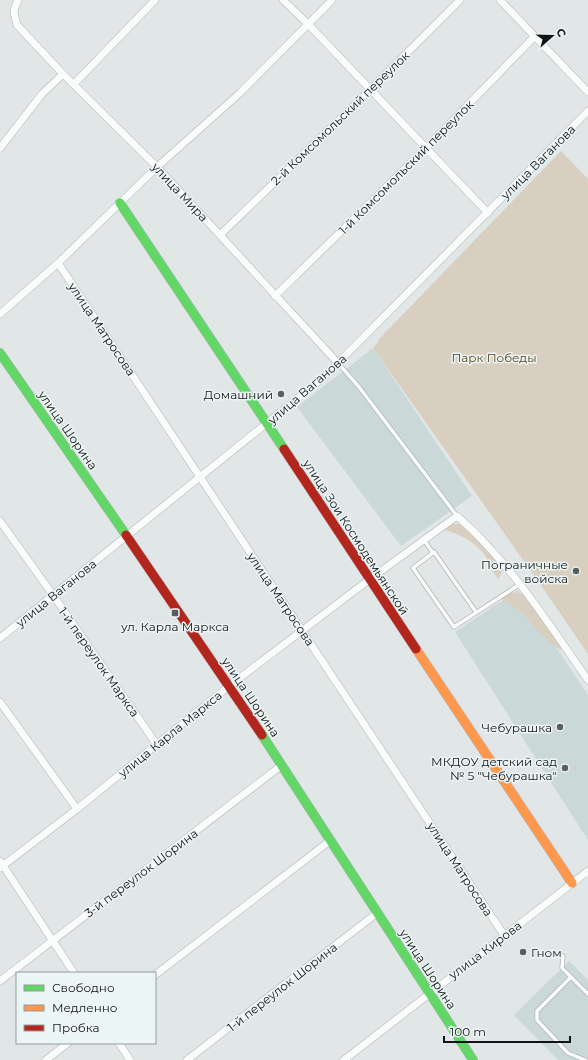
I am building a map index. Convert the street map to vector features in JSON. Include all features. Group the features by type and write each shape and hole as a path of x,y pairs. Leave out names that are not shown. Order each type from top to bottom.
{"street":[{"name":"улица Мира","path":"18,0 14,13 17,25 63,74 157,168 338,363"},
{"path":"74,84 155,0"},
{"path":"283,0 308,24 488,212"},
{"path":"0,314 58,263 157,168 240,93 332,0"},
{"name":"2-й Комсомольский переулок","path":"220,235 370,90 460,0"},
{"path":"500,0 588,92"},
{"name":"1-й Комсомольский переулок","path":"275,296 426,148 536,36"},
{"path":"0,148 42,94 63,74"},
{"name":"улица Ваганова","path":"0,638 268,424 324,377 588,111"},
{"name":"улица Зои Космодемьянской","path":"120,203 572,883"},
{"name":"улица Матросова","path":"58,263 504,935"},
{"name":"улица Шорина","path":"0,353 127,536 282,765 473,1060"},
{"path":"457,516 479,536 520,585 588,680"},
{"name":"улица Карла Маркса","path":"1,865 77,809 229,686 302,630 457,516"},
{"name":"1-й переулок Маркса","path":"0,521 54,595 157,745"},
{"path":"0,702 77,809"},
{"name":"3-й переулок Шорина","path":"0,981 282,765"},
{"path":"156,974 331,840"},
{"path":"1,865 73,972"},
{"name":"улица Кирова","path":"344,1060 588,871"},
{"name":"1-й переулок Шорина","path":"187,1060 378,913"},
{"path":"46,1060 67,1044"},
{"path":"121,1044 130,1060"}],"lane":[{"path":"338,363 359,387 457,516"},
{"path":"424,540 476,612"},
{"path":"433,553 413,568 454,627 520,585"},
{"path":"563,956 562,968 588,994"},
{"path":"571,977 537,1011 537,1020 568,1053 585,1060"}],"shaded area":[{"path":"373,348 472,496 401,546 297,407"},
{"name":"МКДОУ детский сад № 5 \"Чебурашка\"","path":"518,590 588,695 588,840 455,632"},
{"path":"569,961 588,980 588,1060 558,1060 514,1015"}],"green space":[{"name":"Парк Победы","path":"561,151 588,179 588,654 373,348 378,340"},
{"path":"450,524 464,524 480,533 493,545 502,572 498,579 486,557 478,547 462,537 445,530"},
{"path":"509,592 523,594 536,606 564,642 561,650 550,643 519,610 501,599 501,596"}],"traffic: fast":[{"path":"120,203 284,449"},
{"path":"0,353 126,535"},
{"path":"262,735 473,1060"}],"traffic: slow":[{"path":"416,649 572,883"}],"traffic: jam":[{"path":"284,449 416,649"},
{"path":"126,535 262,735"}],"place":[{"name":"Домашний","path":"281,394"},
{"name":"Пограничные войска","path":"576,571"},
{"name":"ул. Карла Маркса","path":"175,613"},
{"name":"Чебурашка","path":"560,727"},
{"name":"МКДОУ детский сад № 5 \"Чебурашка\"","path":"565,768"},
{"name":"Гном","path":"523,952"}]}
